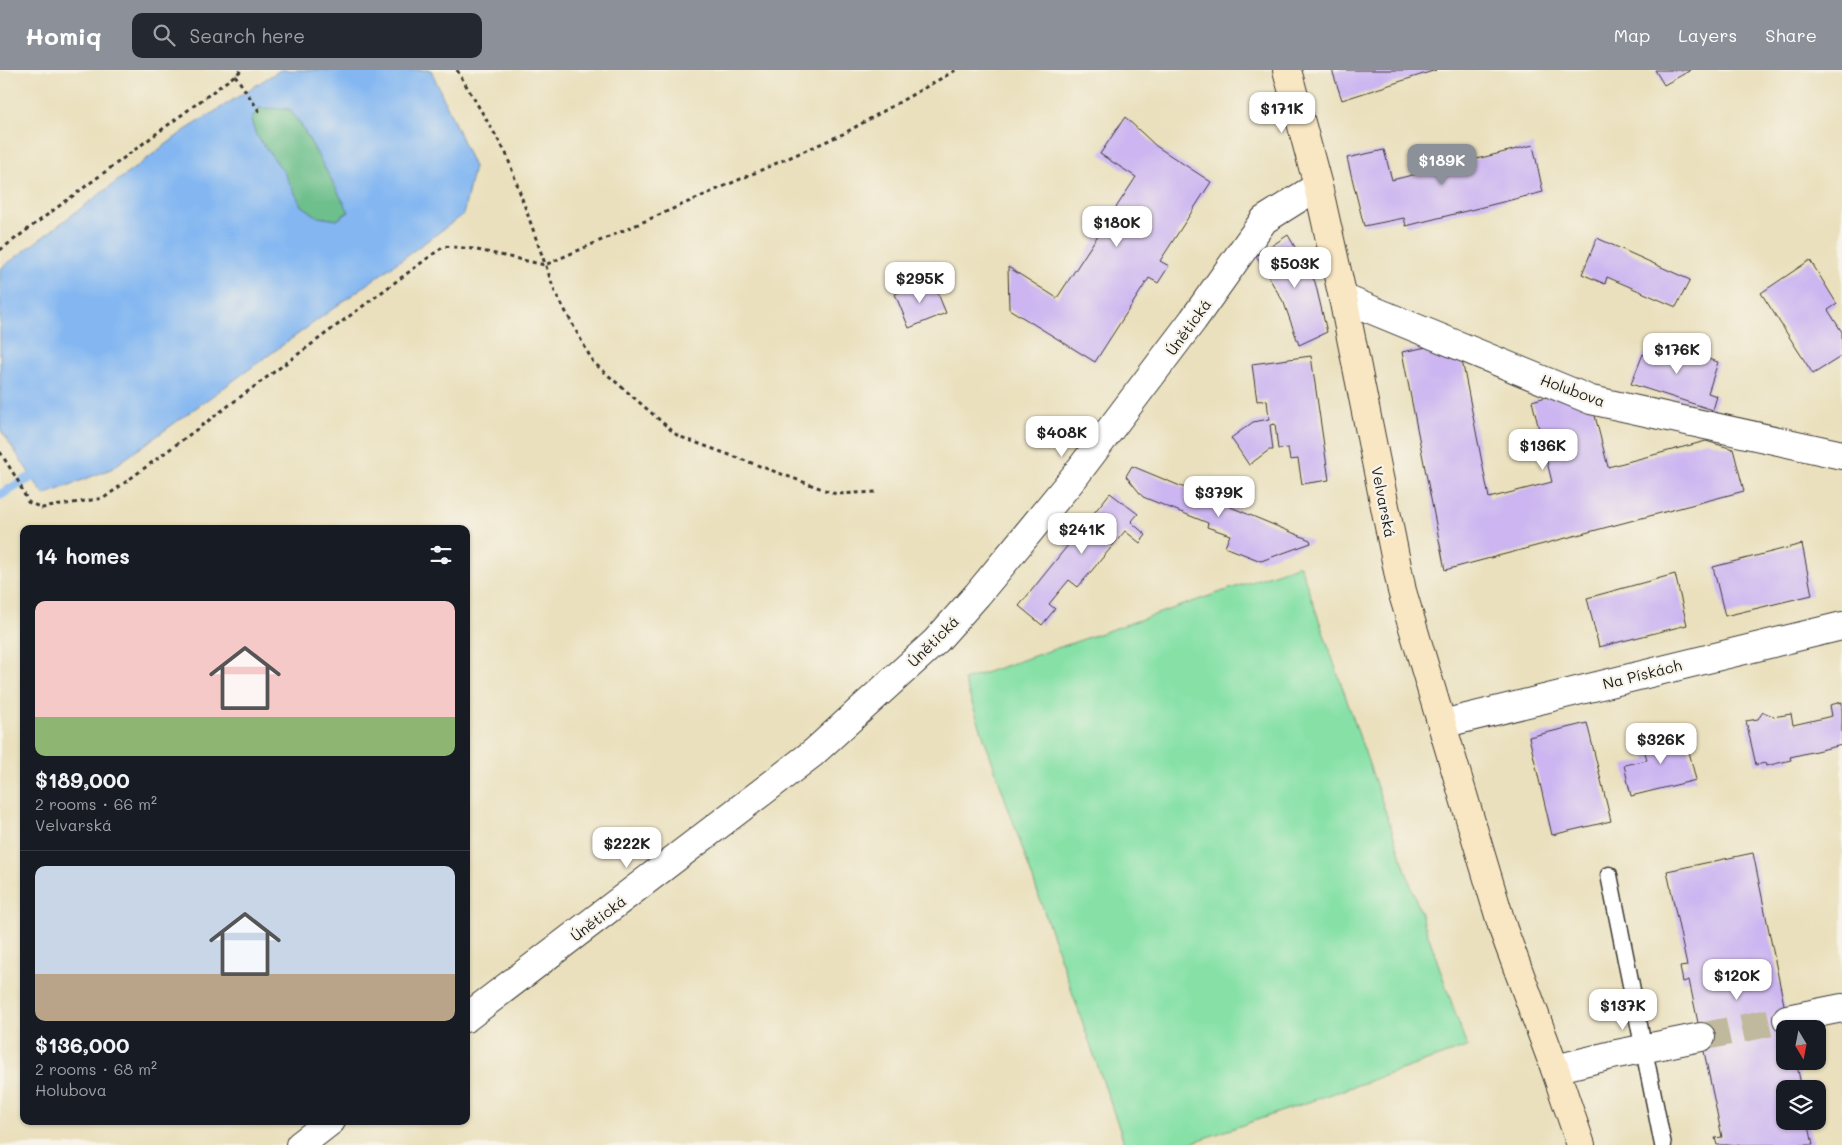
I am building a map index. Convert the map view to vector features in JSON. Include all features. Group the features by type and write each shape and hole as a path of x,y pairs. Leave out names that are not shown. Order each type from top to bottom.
{"main road":[{"name":"Velvarská","path":"1287,70 1318,186 1343,298 1402,591 1503,929 1581,1145"}],"street":[{"name":"Únětická","path":"470,1015 813,753 936,641 977,595 1075,476 1193,320 1264,220 1318,186"},
{"name":"Holubova","path":"1343,298 1591,400 1842,455"},
{"name":"Na Pískách","path":"1442,724 1842,626"},
{"path":"1787,1019 1842,1008"},
{"path":"1555,1069 1701,1037"},
{"path":"300,1145 326,1125"}],"lane":[{"path":"1609,874 1663,1145"}],"path":[{"path":"0,250 242,70"},
{"path":"457,70 506,152 555,292 593,362 678,436 836,494 877,492"},
{"path":"0,452 17,478 28,502 42,508 104,498 444,246 474,250 545,265 843,134 956,70"},
{"path":"235,75 261,114"}],"green space":[{"path":"259,108 289,109 300,123 349,211 337,220 318,217 301,205 284,172 256,135 251,120"},
{"path":"1300,565 1467,1047 1185,1145 1125,1145 964,680"}],"water":[{"path":"280,70 431,70 474,167 463,215 111,469 44,495 0,429 0,269 184,131","holes":["259,108 289,109 300,123 349,212 337,220 318,217 301,205 284,172 256,135 251,120"]}],"building":[{"path":"1332,70 1436,70 1342,100"},
{"path":"1655,70 1691,70 1664,85"},
{"path":"1125,117 1156,146 1211,182 1160,261 1169,266 1158,283 1149,278 1095,362 1009,309 1008,267 1057,298 1136,177 1100,154"},
{"path":"1533,145 1543,192 1406,226 1404,218 1364,226 1347,158 1384,150 1392,180"},
{"path":"1288,235 1315,282 1327,332 1299,345 1284,303 1256,256"},
{"path":"1597,238 1690,280 1676,307 1607,277 1605,284 1582,274"},
{"path":"1810,260 1837,304 1828,310 1842,332 1842,356 1813,374 1761,293"},
{"path":"932,279 946,313 909,328 895,294"},
{"path":"1652,342 1718,362 1708,393 1717,396 1713,410 1631,384 1643,354"},
{"path":"1427,347 1461,355 1489,498 1552,482 1532,401 1564,392 1592,404 1608,467 1706,441 1733,449 1744,491 1445,570 1402,352"},
{"path":"1311,356 1329,480 1302,484 1298,459 1290,460 1288,448 1278,449 1275,424 1270,425 1273,450 1269,450 1249,465 1231,438 1253,422 1269,419 1267,400 1257,401 1252,364"},
{"path":"1132,466 1310,540 1311,543 1261,561 1225,547 1230,535 1207,527 1208,523 1143,497 1126,476"},
{"path":"1110,493 1138,514 1131,522 1146,535 1140,543 1125,531 1078,587 1069,580 1049,604 1055,609 1042,625 1019,606"},
{"path":"1802,544 1812,595 1725,616 1713,567"},
{"path":"1675,574 1687,625 1599,647 1587,598"},
{"path":"1842,702 1842,745 1790,757 1791,760 1766,766 1765,763 1756,765 1746,721 1758,719 1763,712 1773,717 1791,714 1793,725 1832,716 1830,705"},
{"path":"1587,723 1611,821 1552,835 1529,737"},
{"path":"1684,731 1696,780 1631,796 1624,765 1647,760 1642,741"},
{"path":"1753,853 1787,1020 1776,1020 1776,1070 1798,1070 1800,1080 1776,1080 1776,1130 1810,1130 1813,1145 1717,1145 1715,1138 1722,1137 1689,980 1683,982 1680,967 1687,966 1667,871"}],"waterway":[{"path":"0,495 31,477"}],"tunnel":[{"path":"1701,1037 1787,1019"}]}
